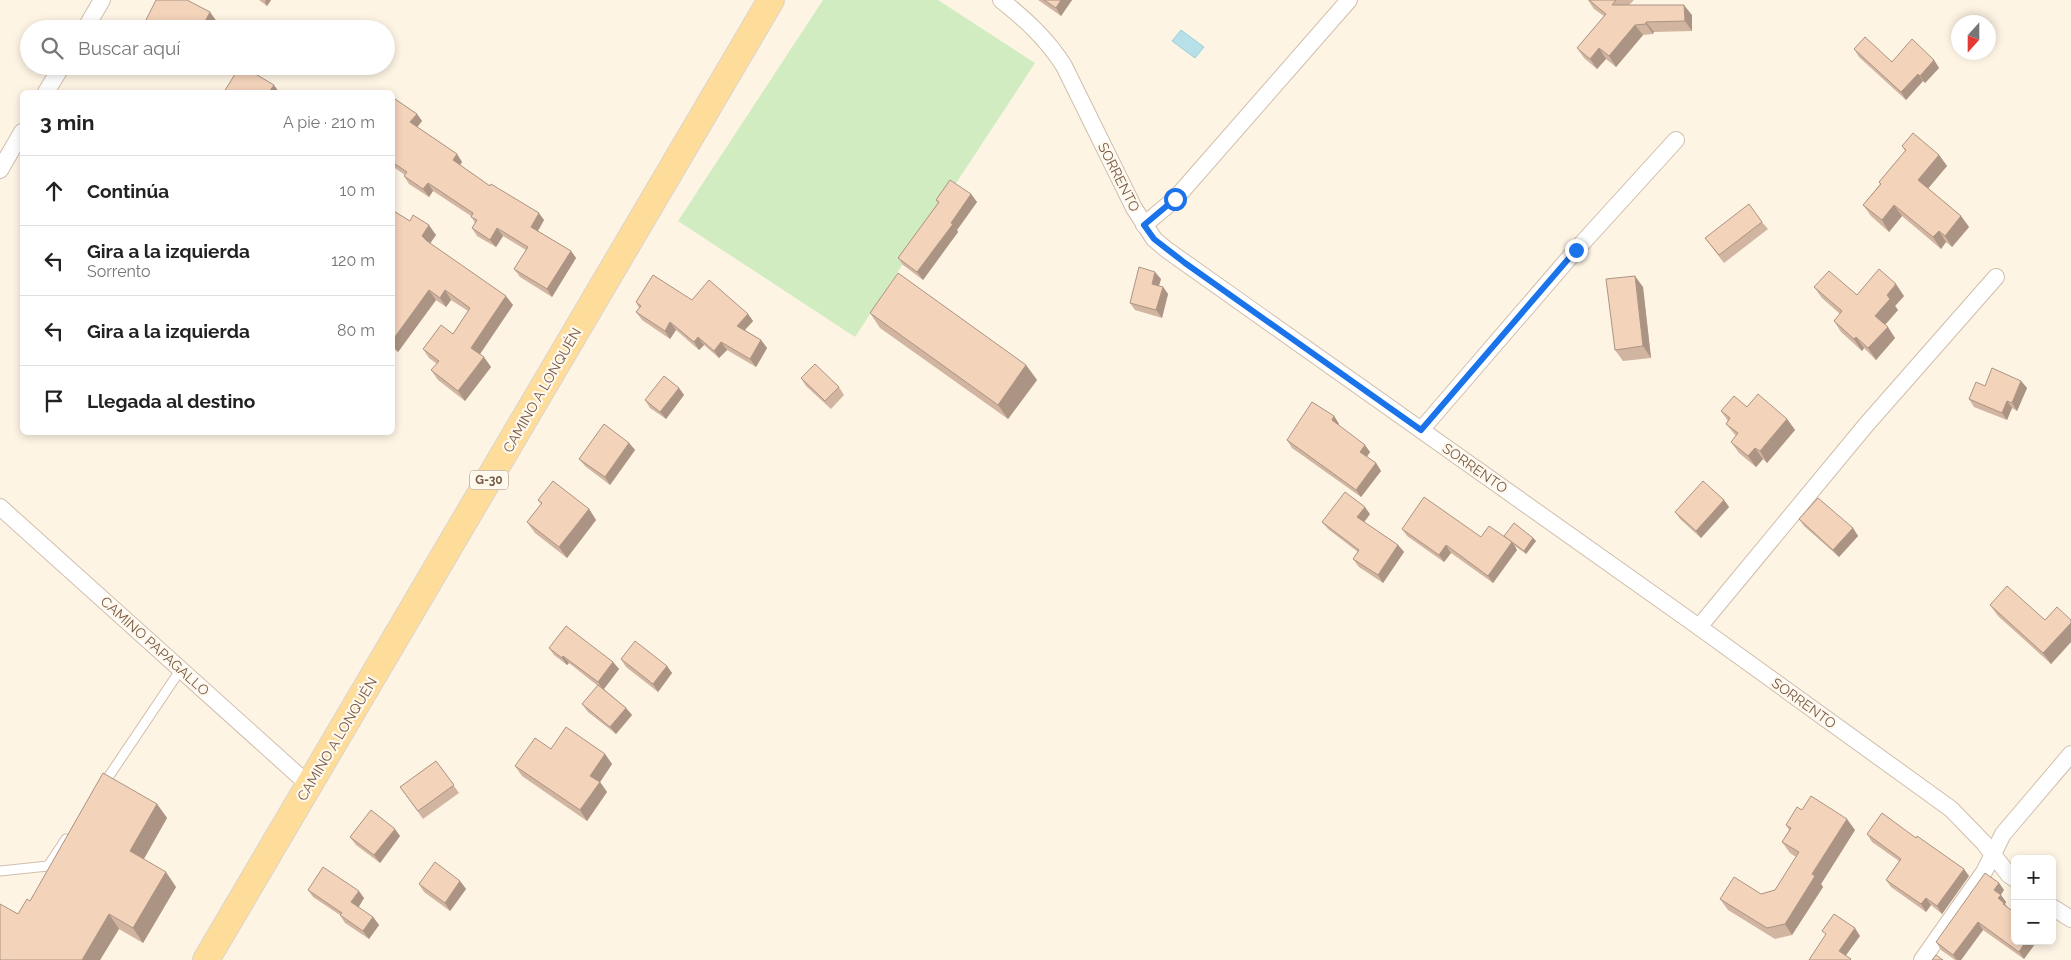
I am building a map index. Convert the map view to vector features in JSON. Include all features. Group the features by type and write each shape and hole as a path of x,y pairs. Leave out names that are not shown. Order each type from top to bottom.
{"main road":[{"name":"CAMINO A LONQUÉN","path":"206,960 771,0"}],"street":[{"path":"90,20 102,0"},
{"name":"SORRENTO","path":"1001,0 1041,35 1064,66 1144,225 1154,239 1951,809 1970,827 2011,875"},
{"path":"1144,225 1175,199 1349,0"},
{"path":"47,90 56,75"},
{"path":"0,170 20,135"},
{"path":"1421,430 1576,250 1676,140"},
{"path":"1699,627 1866,425 1996,277"},
{"name":"CAMINO PAPAGALLO","path":"0,507 309,786"},
{"path":"1922,960 1984,872 2003,834 2071,754"},
{"path":"2056,909 2071,919"}],"lane":[{"path":"98,792 181,669"},
{"path":"0,871 48,866 70,833"}],"green space":[{"path":"823,0 938,0 1035,63 855,337 678,221"}],"water":[{"path":"1181,30 1204,47 1195,58 1172,41"}],"building":[{"path":"156,0 187,0 210,12 206,20 146,20"},
{"path":"1044,0 1061,0 1056,8"},
{"path":"1589,0 1616,0 1612,5 1684,5 1685,21 1646,22 1646,24 1635,25 1609,56 1599,48 1590,59 1577,48 1606,14"},
{"path":"1865,37 1892,62 1912,39 1934,60 1920,76 1918,74 1901,92 1854,49"},
{"path":"234,75 257,75 274,85 270,90 225,90"},
{"path":"395,99 417,114 410,122 457,154 453,160 490,186 491,184 539,213 531,227 571,251 547,289 514,269 528,247 497,228 490,240 472,228 477,220 471,217 473,213 428,183 423,189 404,176 407,172 395,164"},
{"path":"1913,133 1939,155 1918,180 1961,216 1945,236 1939,231 1933,237 1894,205 1882,220 1863,205 1881,184 1879,182 1906,150 1902,146"},
{"path":"950,180 971,194 951,223 953,224 917,272 898,258 939,202 936,200"},
{"path":"1749,204 1762,222 1719,255 1705,238"},
{"path":"395,212 410,221 413,215 429,225 422,236 427,241 506,296 471,348 484,357 458,391 431,370 439,361 423,349 441,325 453,334 470,308 445,290 440,298 429,290 395,337"},
{"path":"1139,267 1155,272 1152,284 1163,287 1156,310 1130,303"},
{"path":"1879,269 1896,284 1887,295 1890,299 1875,316 1888,327 1868,348 1856,337 1854,339 1834,321 1842,311 1814,287 1829,271 1857,295"},
{"path":"898,273 1026,365 998,405 870,313"},
{"path":"653,275 692,300 709,280 748,314 737,326 761,340 750,359 721,342 714,351 698,337 694,342 670,322 665,331 636,312 641,306 636,302"},
{"path":"1635,276 1643,346 1615,350 1606,279"},
{"path":"815,364 839,387 825,401 801,378"},
{"path":"1992,368 2021,381 2012,403 2007,401 2002,413 1969,399 1976,382 1985,386"},
{"path":"664,376 679,388 660,412 645,400"},
{"path":"1758,394 1787,419 1760,451 1755,448 1748,456 1731,442 1738,433 1726,424 1730,418 1721,411 1734,396 1747,407"},
{"path":"1312,402 1334,416 1332,420 1365,445 1360,452 1376,463 1356,490 1287,440"},
{"path":"604,424 629,443 605,477 579,459"},
{"path":"553,481 589,509 559,547 527,522 542,503 538,500"},
{"path":"1703,481 1724,500 1696,531 1675,512"},
{"path":"1345,492 1365,507 1357,517 1398,545 1378,575 1353,559 1359,550 1322,522"},
{"path":"1424,497 1481,537 1489,526 1512,542 1488,576 1446,545 1439,555 1402,529"},
{"path":"1818,498 1853,528 1833,550 1799,519"},
{"path":"1514,523 1533,538 1524,551 1504,536"},
{"path":"2007,586 2045,620 2057,607 2071,620 2071,623 2043,653 1990,605"},
{"path":"566,626 613,662 598,682 549,648"},
{"path":"635,641 667,666 653,684 621,659"},
{"path":"598,685 626,708 610,727 582,704"},
{"path":"566,727 605,754 590,776 600,782 580,810 515,766 535,738 551,749"},
{"path":"436,761 454,785 418,811 400,787"},
{"path":"103,773 157,804 130,851 166,872 133,928 109,914 82,960 0,960 0,904 18,914 27,899 30,901"},
{"path":"1811,796 1847,819 1812,874 1815,876 1785,924 1767,928 1720,899 1734,877 1761,894 1775,890 1799,852 1782,842 1791,828 1786,825 1797,807 1802,810"},
{"path":"371,810 395,829 374,855 350,837"},
{"path":"1882,813 1964,869 1937,906 1926,898 1921,904 1886,880 1901,859 1867,834"},
{"path":"435,862 460,881 445,903 419,884"},
{"path":"323,867 359,891 351,902 373,917 363,931 340,915 342,913 308,890"},
{"path":"1985,873 1999,883 1994,890 2001,895 1998,898 2003,904 2011,910 2011,945 2023,945 2019,952 1978,922 1953,955 1936,942"},
{"path":"1834,914 1855,928 1839,951 1851,959 1809,960 1826,934 1822,931"},
{"path":"1936,955 1943,960 1932,960"}],"route":[{"path":"1175,199 1144,225 1154,239 1421,430 1576,250"}]}
